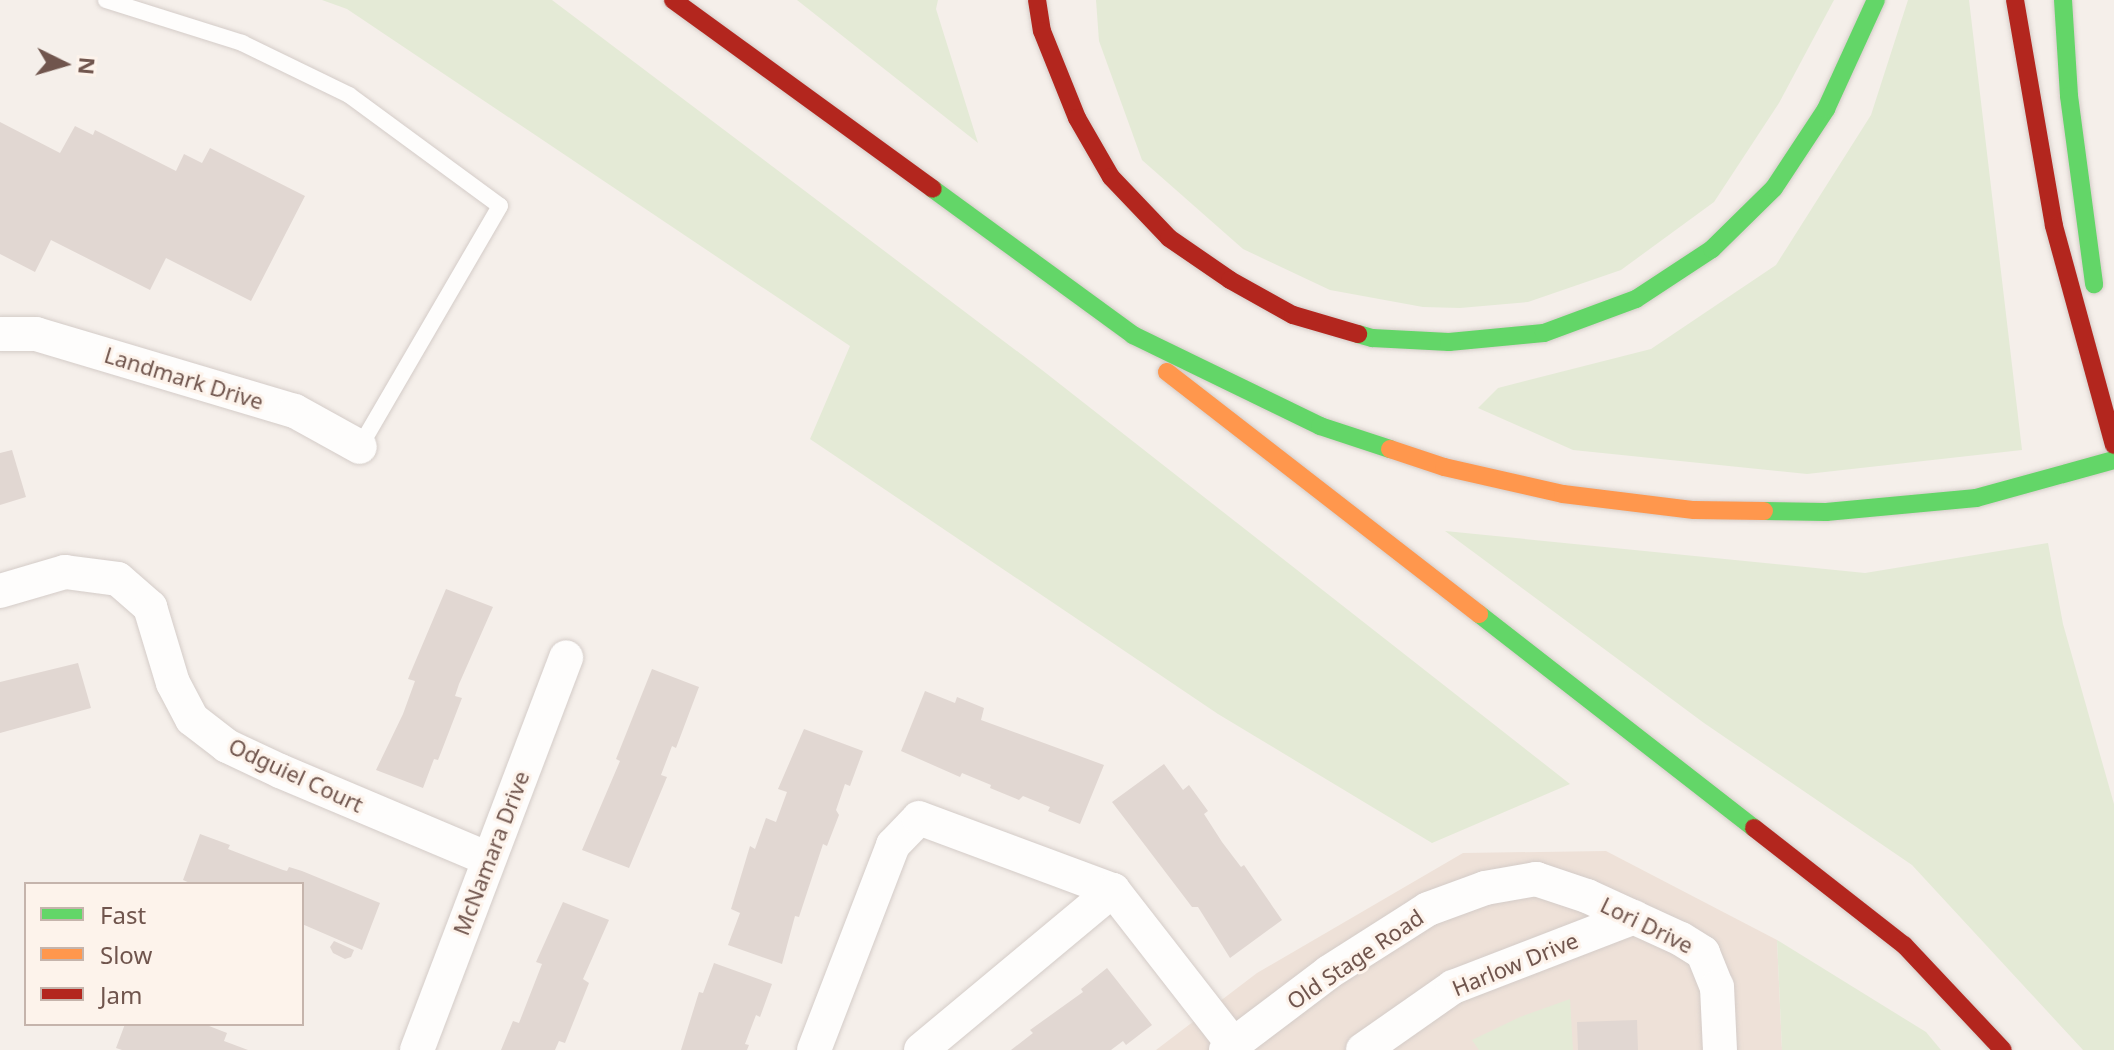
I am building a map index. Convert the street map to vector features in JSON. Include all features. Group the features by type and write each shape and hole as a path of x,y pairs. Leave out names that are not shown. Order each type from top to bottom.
{"highway":[{"path":"673,0 1133,335 1320,426 1444,467 1563,494 1694,510 1826,512 1976,498 2114,460"},
{"path":"1037,0 1042,31 1077,118 1111,177 1169,238 1230,280 1293,315 1372,338 1449,342 1544,333 1636,299 1712,249 1774,188 1800,149 1826,109 1876,0"},
{"path":"2015,0 2054,226 2097,362 2114,405"},
{"path":"2063,0 2069,96 2098,308 2097,362 2114,445"},
{"path":"973,221 1845,897 1904,945 2003,1050"}],"street":[{"name":"Landmark Drive","path":"0,334 36,334 295,411 360,447"},
{"name":"Odguiel Court","path":"0,591 65,572 118,579 150,607 173,683 192,719 227,746 488,859"},
{"name":"McNamara Drive","path":"417,1050 566,657"},
{"path":"814,1050 893,845 919,818 1113,890 1230,1047"},
{"name":"Old Stage Road","path":"1230,1047 1329,972 1428,909 1485,888 1536,879 1587,896"},
{"path":"921,1050 1113,890"},
{"name":"Lori Drive","path":"1587,896 1703,953 1717,987 1720,1050"},
{"name":"Harlow Drive","path":"1363,1050 1453,987 1634,917"}],"lane":[{"path":"106,0 242,43 349,95 500,206 360,447"}],"shaded area":[{"path":"1606,851 1777,940 1782,1050 1156,1050 1257,973 1463,853"}],"green space":[{"path":"322,0 552,0 1042,370 1570,784 1432,843 1218,714 810,439 850,346 347,9"},
{"path":"797,0 938,0 936,9 978,143"},
{"path":"1096,0 1834,0 1779,103 1714,202 1621,270 1528,302 1460,308 1423,307 1330,290 1243,249 1142,160 1099,41"},
{"path":"1908,0 1969,0 2022,450 1807,474 1573,450 1478,408 1498,388 1651,349 1776,265 1871,115"},
{"path":"1445,531 1865,573 2048,543 2063,624 2114,804 2114,1050 2083,1050 1912,865 1704,723"},
{"path":"1777,940 1926,1032 1941,1050 1782,1050"},
{"path":"1570,999 1573,1050 1479,1050 1472,1040 1520,1017"}],"building":[{"path":"0,122 60,153 75,126 93,135 95,130 176,171 184,154 202,163 210,148 305,196 251,301 166,258 150,290 51,240 35,272 0,254"},
{"path":"12,450 26,497 0,505 0,453"},
{"path":"446,589 493,607 459,684 455,696 462,698 440,755 438,760 434,759 423,788 376,770 403,714 415,681 408,679"},
{"path":"78,663 91,708 0,733 0,682"},
{"path":"652,669 699,687 676,748 672,746 661,775 667,777 629,868 582,850 620,761 616,759"},
{"path":"925,691 955,703 957,697 984,708 981,720 1104,765 1080,824 1048,811 1050,807 1023,796 1019,800 990,788 991,785 962,773 960,777 901,751"},
{"path":"804,729 863,751 850,786 845,784 836,810 839,815 827,846 823,844 799,917 795,916 782,964 728,945 740,913 731,909 750,846 755,849 766,818 776,822 787,792 778,789"},
{"path":"1164,764 1183,790 1189,785 1208,811 1204,814 1222,842 1241,867 1244,865 1282,920 1230,958 1198,907 1192,907 1112,802"},
{"path":"200,834 230,845 228,849 283,870 287,871 289,867 302,871 380,903 362,950 304,925 304,882 183,880"},
{"path":"563,902 609,920 583,979 589,983 565,1043 559,1041 555,1050 501,1050 513,1021 519,1023 542,964 536,962"},
{"path":"334,941 354,950 351,957 345,959 333,953 330,947"},
{"path":"714,963 772,984 760,1017 756,1015 745,1044 749,1045 747,1050 681,1050 699,992 703,993"},
{"path":"1107,968 1152,1025 1126,1045 1123,1041 1111,1050 1011,1050 1033,1033 1030,1030 1083,992 1081,989"},
{"path":"1637,1020 1638,1050 1578,1050 1577,1022"},
{"path":"124,1026 209,1026 227,1033 224,1041 248,1050 122,1050 116,1048"}],"traffic: fast":[{"path":"1358,334 1372,338 1449,342 1544,333 1636,299 1712,249 1774,188 1826,109 1876,0"},
{"path":"2063,0 2069,96 2094,284"},
{"path":"933,189 1133,335 1320,426 1390,449"},
{"path":"1764,511 1826,512 1976,498 2114,460"},
{"path":"1479,614 1754,828"}],"traffic: slow":[{"path":"1167,372 1479,614"},
{"path":"1390,449 1444,467 1563,494 1694,510 1764,511"}],"traffic: jam":[{"path":"673,0 933,189"},
{"path":"1037,0 1042,31 1077,118 1111,177 1169,238 1230,280 1293,315 1358,334"},
{"path":"2015,0 2054,226 2114,445"},
{"path":"1754,828 1904,945 2003,1050"}]}
